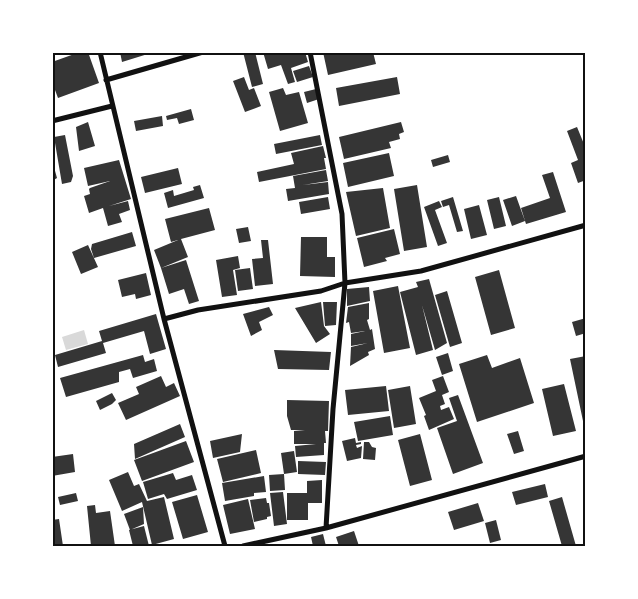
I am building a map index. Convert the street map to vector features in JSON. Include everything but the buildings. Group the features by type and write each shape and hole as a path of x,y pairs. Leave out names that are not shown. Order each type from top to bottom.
{"street":[{"path":"100,52 164,319 225,546"},
{"path":"106,80 203,52"},
{"path":"310,52 342,214 344,283 333,409 326,528"},
{"path":"52,121 112,106"},
{"path":"164,319 198,310 321,291 344,283 421,271 586,225"},
{"path":"243,546 326,528 586,456"}],"shaded area":[{"path":"84,330 88,344 66,350 62,337"}]}
